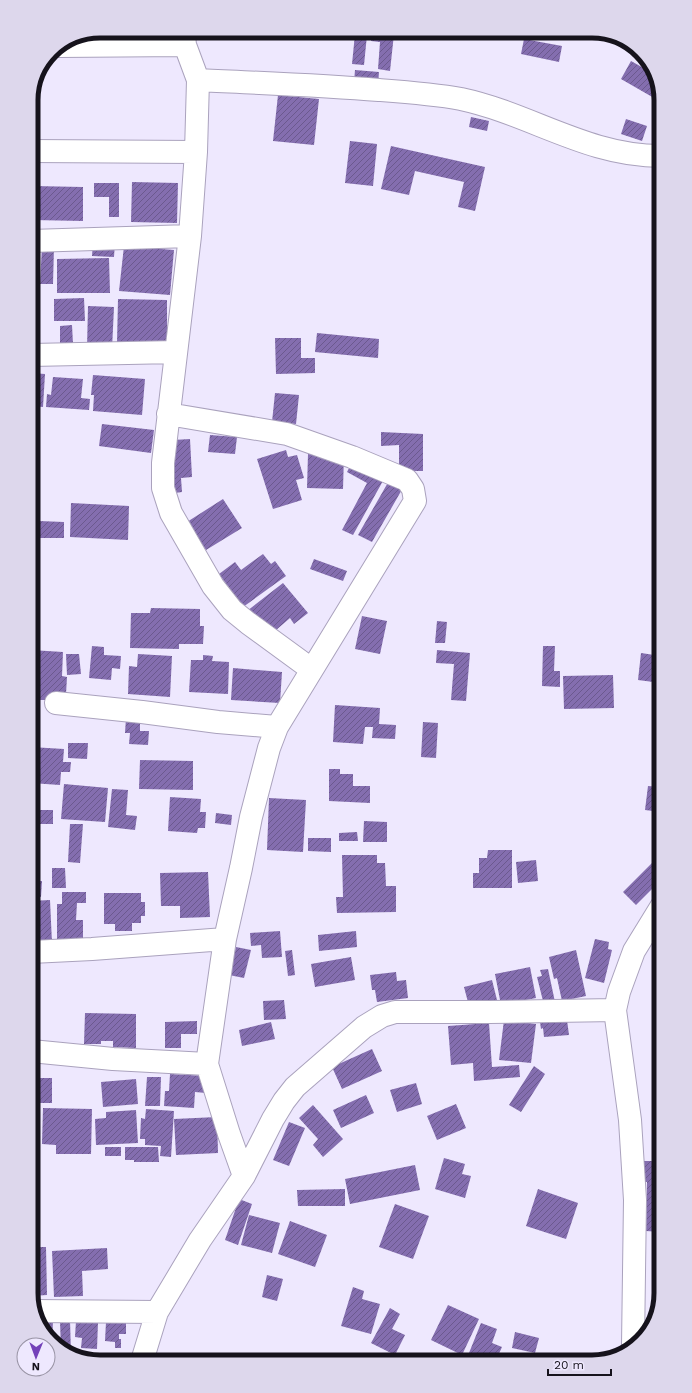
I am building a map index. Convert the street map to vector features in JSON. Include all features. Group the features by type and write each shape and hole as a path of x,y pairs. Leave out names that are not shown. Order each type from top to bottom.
{"street":[{"path":"70,45 184,40 198,80 196,152 190,236 162,475 163,488 171,513 213,586 232,610 311,669"},
{"path":"198,80 341,87 418,93 459,99 490,106 589,144 619,152 654,156"},
{"path":"38,151 196,152"},
{"path":"38,241 190,236"},
{"path":"38,354 176,352"},
{"path":"168,414 287,434 352,457 407,480 413,489 415,501 311,669 277,727 269,748 251,817 225,939 207,1064 244,1176"},
{"path":"56,703 218,722 277,727"},
{"path":"633,1340 635,1200 630,1120 615,1010 619,992 634,951 654,918"},
{"path":"38,952 225,939"},
{"path":"144,1355 157,1312 200,1240 244,1176 273,1119 284,1101 295,1087 364,1027 382,1016 395,1012 408,1011 466,1012 615,1010"},
{"path":"38,1053 113,1059 207,1064"},
{"path":"41,1311 157,1312"}],"building":[{"path":"355,38 367,38 364,65 352,64"},
{"path":"371,38 394,38 390,71 378,69 380,42 371,41"},
{"path":"524,39 562,46 559,62 521,54"},
{"path":"631,61 646,70 653,88 654,98 621,79"},
{"path":"355,70 379,72 378,84 354,82"},
{"path":"278,95 319,99 314,145 273,141"},
{"path":"471,117 489,121 487,131 469,127"},
{"path":"626,119 647,126 642,141 621,134"},
{"path":"350,141 377,144 373,186 345,183"},
{"path":"391,146 485,167 475,211 458,207 464,182 415,171 409,195 381,189"},
{"path":"132,182 178,183 177,223 131,222"},
{"path":"94,183 119,183 119,217 109,217 109,197 94,197"},
{"path":"38,186 83,187 83,221 38,220"},
{"path":"93,242 115,242 114,257 92,256"},
{"path":"42,246 54,247 53,284 40,284"},
{"path":"124,246 174,250 170,295 119,291"},
{"path":"109,258 110,293 57,293 57,259"},
{"path":"84,298 85,321 54,321 54,299"},
{"path":"118,299 167,300 167,344 117,343"},
{"path":"88,306 114,307 112,349 87,348"},
{"path":"72,325 73,344 60,344 60,326"},
{"path":"317,333 379,339 378,358 315,352"},
{"path":"275,338 301,338 301,358 315,358 315,373 276,374"},
{"path":"38,374 45,374 43,407 38,407"},
{"path":"93,375 145,379 142,415 93,411 94,395 91,395"},
{"path":"53,377 83,379 81,398 90,399 89,410 46,407 47,394 51,395"},
{"path":"275,393 299,395 296,424 272,422"},
{"path":"102,424 154,430 151,453 99,446"},
{"path":"381,432 423,434 423,471 399,471 399,445 381,446"},
{"path":"210,435 237,437 235,454 208,452"},
{"path":"190,439 192,477 181,478 182,492 175,493 173,440"},
{"path":"286,450 288,457 297,455 304,478 296,480 302,500 273,509 257,459"},
{"path":"308,454 344,455 343,489 307,488"},
{"path":"352,462 384,479 353,535 342,530 367,483 347,472"},
{"path":"38,479 40,479 39,521 64,522 64,538 38,538"},
{"path":"390,479 404,486 372,542 358,535"},
{"path":"223,499 242,528 206,550 187,522"},
{"path":"71,503 129,506 128,540 70,537"},
{"path":"263,554 271,564 275,561 286,576 243,607 219,574 235,562 241,570"},
{"path":"314,559 347,571 343,581 310,569"},
{"path":"283,583 308,613 294,624 290,618 268,637 247,611"},
{"path":"151,608 200,609 200,626 204,626 203,644 179,644 179,649 130,648 131,613 150,613"},
{"path":"362,616 387,621 380,654 355,649"},
{"path":"437,621 447,622 445,643 435,643"},
{"path":"92,646 104,647 104,655 121,656 120,669 112,668 111,680 89,678"},
{"path":"543,646 555,646 554,671 560,671 560,687 542,686"},
{"path":"38,650 63,652 62,676 67,677 66,694 50,693 49,700 38,700"},
{"path":"437,650 470,653 466,701 451,700 454,664 436,663"},
{"path":"641,653 654,655 654,682 638,680"},
{"path":"66,654 79,654 81,674 67,675"},
{"path":"138,654 172,656 170,697 128,694 129,666 137,667"},
{"path":"203,655 213,656 212,661 229,662 228,694 189,692 191,660 203,660"},
{"path":"233,668 282,672 280,703 231,700"},
{"path":"613,675 614,708 564,709 563,676"},
{"path":"335,705 380,708 379,724 396,725 395,739 372,738 373,727 365,727 363,744 333,742"},
{"path":"126,718 140,719 140,731 149,731 148,745 129,744 130,733 125,733"},
{"path":"423,722 438,723 436,758 421,757"},
{"path":"68,743 88,743 87,759 68,758"},
{"path":"38,747 64,749 63,762 71,762 70,772 61,772 60,785 38,783"},
{"path":"140,760 193,761 193,790 139,789"},
{"path":"329,769 340,769 340,774 353,774 353,786 370,786 370,803 329,801"},
{"path":"64,784 108,788 105,822 61,819"},
{"path":"648,786 654,786 654,811 645,810"},
{"path":"112,789 128,790 126,815 137,816 135,830 108,827"},
{"path":"170,797 201,799 200,812 206,812 205,828 198,828 197,833 168,831"},
{"path":"269,798 306,800 303,852 267,850"},
{"path":"38,810 53,810 53,824 38,824"},
{"path":"216,813 232,815 231,825 215,823"},
{"path":"364,821 387,822 387,842 363,842"},
{"path":"70,824 83,824 80,863 68,862"},
{"path":"357,832 358,841 339,841 339,833"},
{"path":"308,838 331,838 331,852 308,851"},
{"path":"488,850 512,850 512,888 473,888 473,873 479,873 479,858 487,858"},
{"path":"342,855 377,855 377,863 385,863 386,886 396,886 396,912 337,913 336,897 343,897"},
{"path":"536,860 538,881 518,883 516,862"},
{"path":"652,863 654,865 654,887 636,905 623,892"},
{"path":"52,868 65,868 66,888 52,888"},
{"path":"208,872 210,917 180,918 180,906 161,906 160,873"},
{"path":"38,881 42,881 41,897 38,897"},
{"path":"62,892 86,892 86,903 77,903 76,920 83,920 83,942 57,942 57,904 62,904"},
{"path":"104,893 141,893 141,902 145,902 145,916 141,916 141,923 132,923 132,931 115,931 115,924 104,924"},
{"path":"50,900 52,943 38,944 38,901"},
{"path":"280,931 282,957 262,958 261,945 251,946 250,933"},
{"path":"356,931 357,947 319,951 318,935"},
{"path":"595,939 609,942 608,949 612,950 604,983 585,978"},
{"path":"236,947 251,950 244,978 229,975"},
{"path":"292,950 295,975 288,976 285,951"},
{"path":"576,950 586,996 562,1001 557,978 554,979 549,957"},
{"path":"351,957 355,980 315,987 311,964"},
{"path":"530,967 536,998 501,1005 495,974"},
{"path":"548,969 555,1002 544,1005 537,977 542,976 540,970"},
{"path":"396,972 397,981 406,980 408,998 377,1002 375,990 372,990 370,975"},
{"path":"492,980 497,1000 469,1006 464,987"},
{"path":"284,1000 286,1019 264,1020 263,1001"},
{"path":"85,1013 136,1014 136,1048 113,1047 113,1041 101,1041 101,1044 84,1044"},
{"path":"504,1020 536,1024 531,1063 499,1060"},
{"path":"567,1020 569,1035 544,1037 543,1028 541,1029 540,1022"},
{"path":"197,1021 197,1034 181,1034 181,1048 165,1048 165,1022"},
{"path":"271,1022 275,1039 242,1046 239,1030"},
{"path":"489,1023 492,1067 519,1065 520,1077 474,1081 473,1063 451,1065 448,1026"},
{"path":"372,1049 382,1071 342,1089 332,1067"},
{"path":"38,1055 40,1078 52,1078 52,1103 38,1103"},
{"path":"534,1066 545,1074 521,1112 509,1105"},
{"path":"170,1074 207,1076 206,1093 195,1092 194,1108 164,1106 165,1091 169,1091"},
{"path":"147,1077 161,1077 160,1106 145,1106"},
{"path":"136,1079 138,1104 103,1107 101,1082"},
{"path":"416,1083 422,1104 397,1112 390,1090"},
{"path":"366,1095 374,1113 341,1128 333,1110"},
{"path":"456,1104 466,1128 437,1140 427,1116"},
{"path":"313,1105 343,1139 323,1157 313,1145 318,1139 299,1118"},
{"path":"43,1108 92,1109 91,1154 56,1154 56,1145 42,1144"},
{"path":"146,1109 174,1111 171,1157 160,1156 161,1146 145,1145 145,1139 140,1139 141,1118 145,1119"},
{"path":"136,1110 138,1143 96,1145 95,1119 106,1118 106,1112"},
{"path":"217,1117 218,1153 176,1155 174,1119"},
{"path":"289,1122 305,1128 289,1166 273,1160"},
{"path":"105,1147 121,1147 121,1156 105,1156"},
{"path":"125,1147 158,1147 159,1162 134,1162 134,1160 125,1160"},
{"path":"444,1158 465,1164 462,1174 471,1176 465,1198 435,1189"},
{"path":"643,1161 654,1161 654,1232 646,1231 647,1182 639,1182"},
{"path":"415,1165 420,1190 350,1204 345,1179"},
{"path":"345,1189 345,1206 298,1206 297,1190"},
{"path":"538,1189 578,1203 566,1239 526,1226"},
{"path":"239,1199 252,1204 238,1245 225,1240"},
{"path":"395,1204 429,1216 413,1259 379,1247"},
{"path":"249,1215 280,1223 272,1253 241,1245"},
{"path":"290,1221 327,1235 315,1267 278,1254"},
{"path":"38,1247 46,1247 47,1295 38,1296"},
{"path":"107,1248 108,1269 82,1271 83,1296 54,1297 52,1251"},
{"path":"267,1275 283,1279 277,1301 262,1297"},
{"path":"353,1287 364,1291 362,1299 380,1304 371,1334 341,1326"},
{"path":"448,1305 479,1319 462,1355 431,1340"},
{"path":"390,1308 400,1314 392,1329 405,1335 395,1355 371,1343"},
{"path":"70,1320 71,1348 61,1341 60,1321"},
{"path":"45,1321 53,1322 52,1333 46,1324"},
{"path":"76,1321 98,1322 97,1349 81,1348 82,1338 75,1337"},
{"path":"106,1322 126,1323 126,1334 119,1334 119,1339 121,1339 121,1348 115,1348 115,1342 105,1341"},
{"path":"481,1323 497,1329 492,1343 502,1347 498,1355 468,1355"},
{"path":"515,1332 539,1338 535,1353 512,1348"}]}
